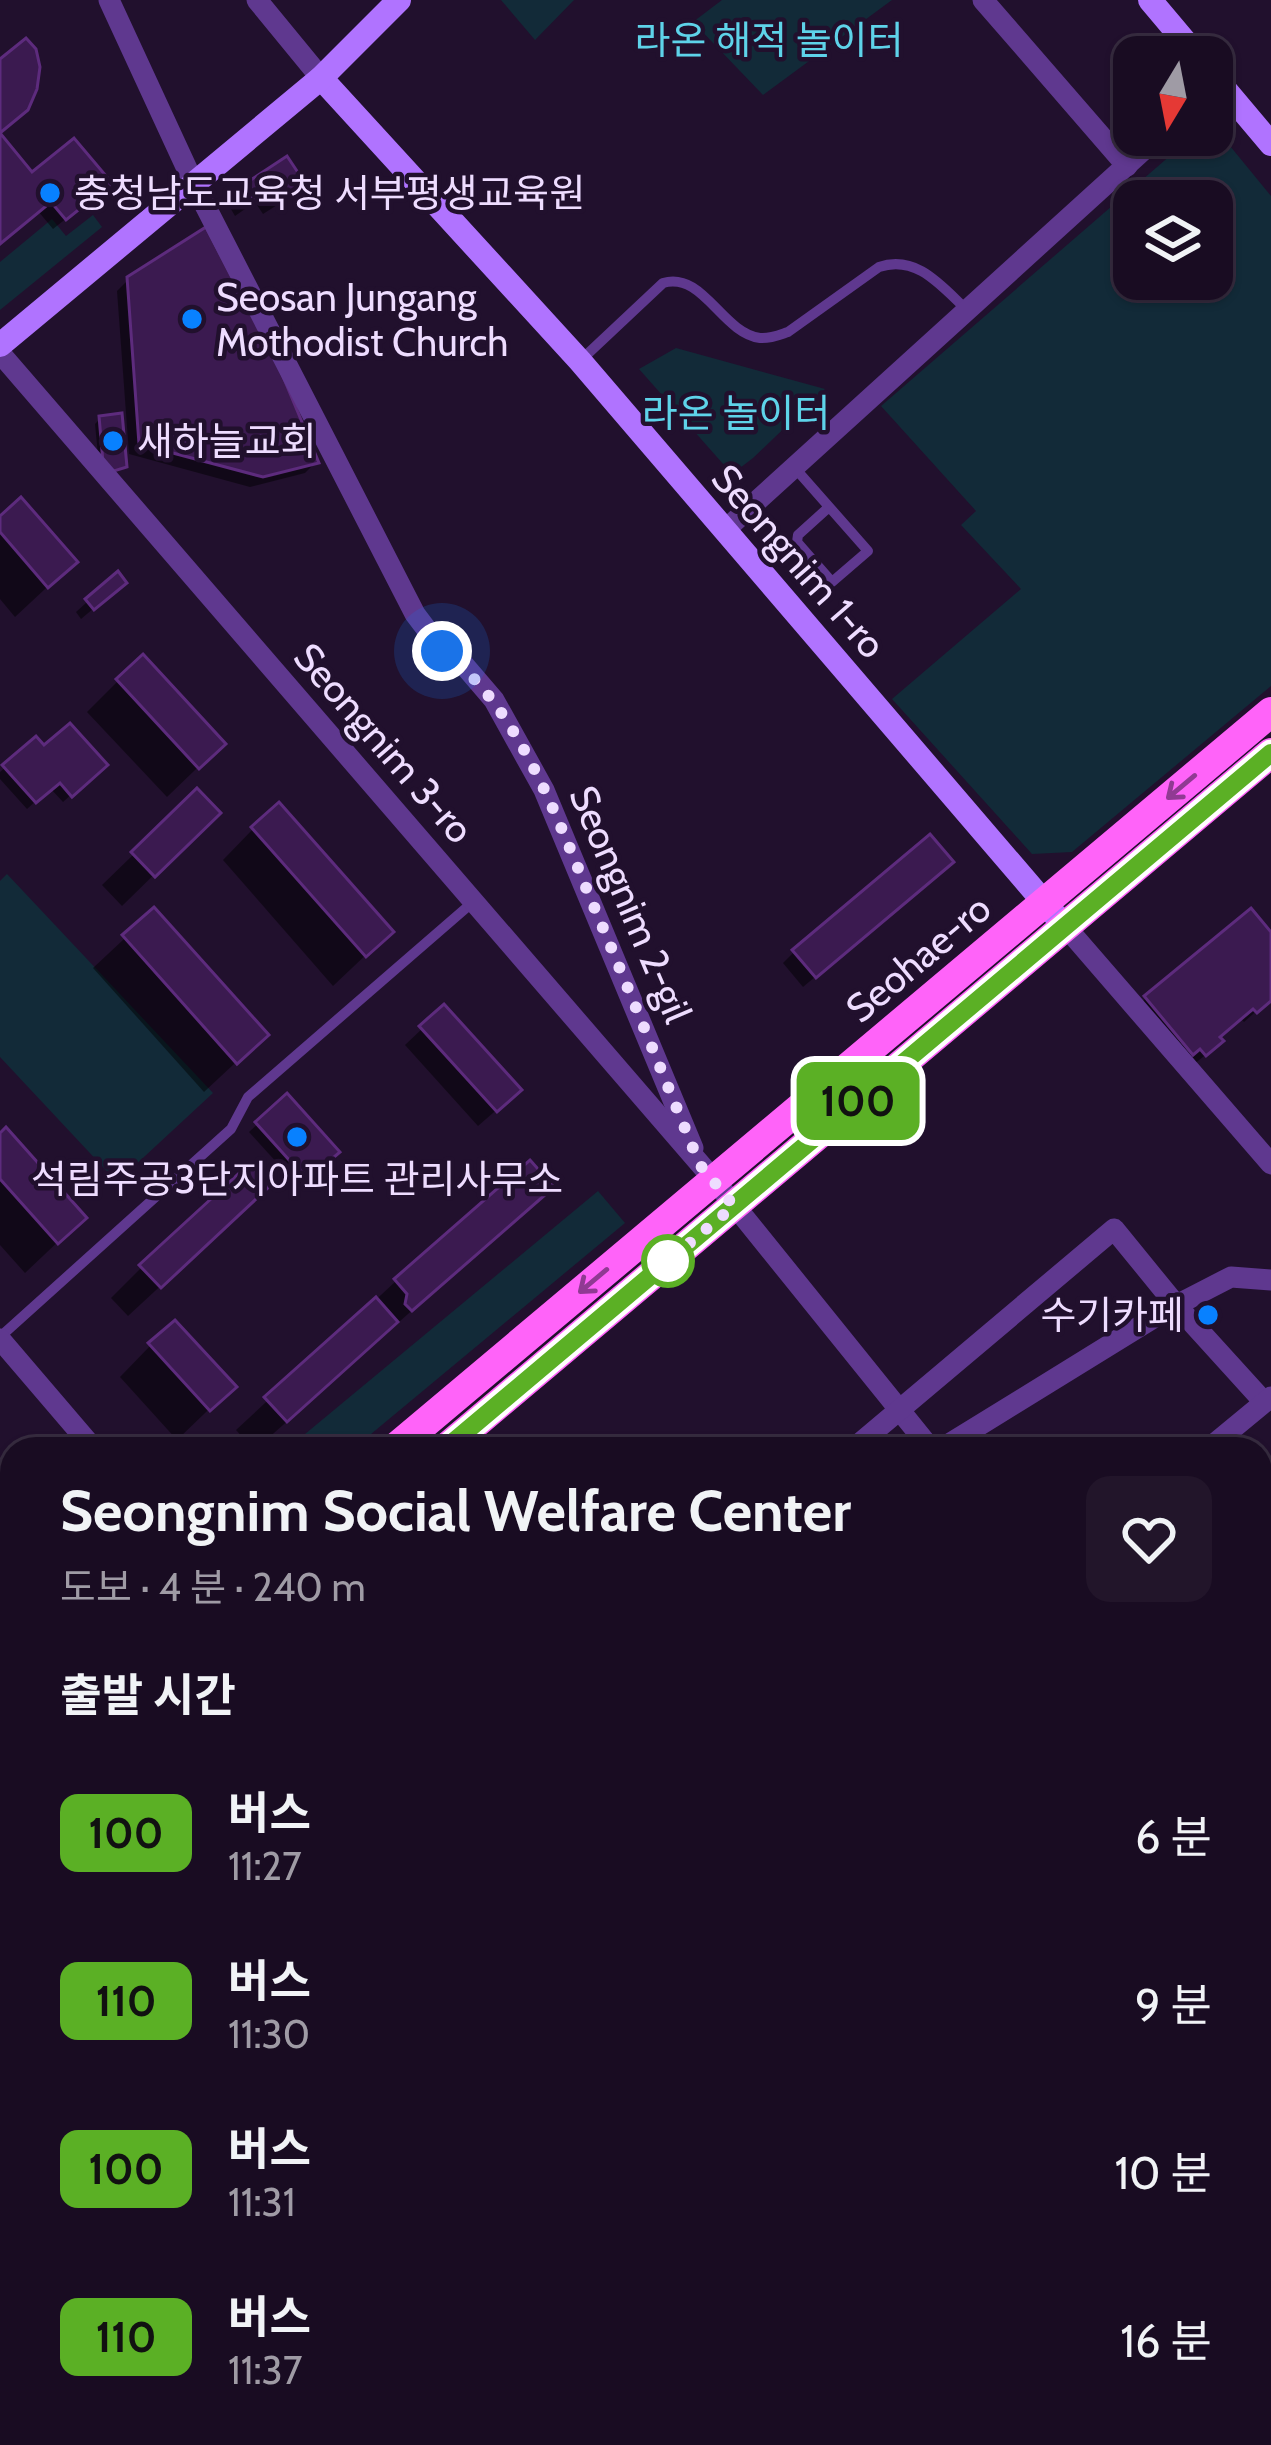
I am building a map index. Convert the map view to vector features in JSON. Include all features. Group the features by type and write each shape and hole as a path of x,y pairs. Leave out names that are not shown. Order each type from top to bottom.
{"main road":[{"name":"Seohae-ro","path":"408,1437 707,1173 1045,902 1271,712"},
{"name":"Seohae-ro","path":"459,1437 1271,753"}],"street":[{"path":"109,0 194,184"},
{"name":"Seongnim 1-ro","path":"257,0 321,78 580,361 1065,926"},
{"path":"0,349 321,78 399,0"},
{"path":"983,0 1126,166"},
{"path":"1150,0 1180,36"},
{"path":"1233,102 1271,145"},
{"path":"724,530 1137,156"},
{"name":"Seongnim 2-gil","path":"194,184 415,614 442,651 464,665 494,700 544,790 707,1173"},
{"name":"Seongnim 3-ro","path":"0,349 707,1173"},
{"path":"1065,926 1271,1165"},
{"path":"707,1173 925,1437"},
{"path":"866,1437 1114,1229 1176,1305 1268,1400 1223,1437"},
{"path":"956,1437 1176,1305 1232,1277 1271,1280"},
{"path":"0,1338 84,1437"}],"lane":[{"path":"580,361 663,283 674,280 688,285 756,338 788,332 879,267 893,263 930,275 967,310"},
{"path":"794,467 868,550 832,582 797,542 829,507"},
{"path":"0,1338 231,1129 248,1097 473,902"}],"green space":[{"path":"501,0 574,0 535,40"},
{"name":"라온 해적 놀이터","path":"722,0 892,0 763,95 693,22"},
{"path":"1233,150 1271,196 1271,686 1072,852 1032,854 892,699 1021,589 961,525 976,511 881,406 1113,205 1113,300 1233,300 1233,180 1142,180 1170,156 1233,156"},
{"path":"93,215 102,227 0,310 0,262 52,219 66,236"},
{"name":"라온 놀이터","path":"676,348 825,389 732,474 639,369"},
{"path":"7,874 213,1093 117,1182 0,1057 0,881"},
{"path":"598,1191 625,1223 367,1437 301,1437"}],"building":[{"name":"충청남도교육청 서부평생교육원","path":"26,38 36,49 40,67 37,89 28,110 0,133 0,59"},
{"name":"충청남도교육청 서부평생교육원","path":"0,133 32,172 74,138 112,183 66,220 51,202 0,244"},
{"path":"287,156 305,183 281,200 273,188 253,201 243,185"},
{"name":"Seosan Jungang Mothodist Church","path":"206,227 277,362 319,463 263,477 139,444 127,277"},
{"name":"새하늘교회","path":"122,413 127,467 104,474 99,416"},
{"path":"21,497 78,562 48,588 0,532 0,516"},
{"path":"118,571 127,583 94,610 85,599"},
{"path":"143,654 226,744 199,769 116,679"},
{"path":"70,723 108,765 72,797 60,783 36,803 2,765 36,736 44,745"},
{"path":"197,788 221,813 155,877 131,852"},
{"path":"279,802 394,932 366,957 251,827"},
{"path":"930,834 954,862 816,978 792,950"},
{"path":"154,907 269,1035 237,1064 122,935"},
{"path":"1251,908 1271,932 1271,1001 1257,1013 1253,1009 1206,1056 1200,1049 1193,1055 1144,996"},
{"path":"444,1004 522,1090 497,1112 419,1026"},
{"name":"석림주공3단지아파트 관리사무소","path":"287,1093 340,1152 307,1180 255,1122"},
{"path":"6,1127 87,1218 58,1244 0,1179 0,1133"},
{"path":"530,1160 554,1187 412,1311 405,1304 407,1294 394,1279"},
{"path":"249,1164 270,1186 161,1288 139,1265"},
{"path":"376,1297 398,1322 287,1422 264,1397"},
{"path":"175,1320 237,1387 210,1411 148,1343"}],"bus line":[{"name":"100","path":"459,1437 1271,753"}],"place":[{"name":"충청남도교육청 서부평생교육원","path":"50,193"},
{"name":"Seosan Jungang Mothodist Church","path":"192,319"},
{"name":"새하늘교회","path":"113,441"},
{"name":"석림주공3단지아파트 관리사무소","path":"297,1137"},
{"name":"수기카페","path":"1208,1315"}],"route":[{"path":"442,651 464,665 494,700 544,790 700,1165 734,1206 662,1266 668,1261"}]}
